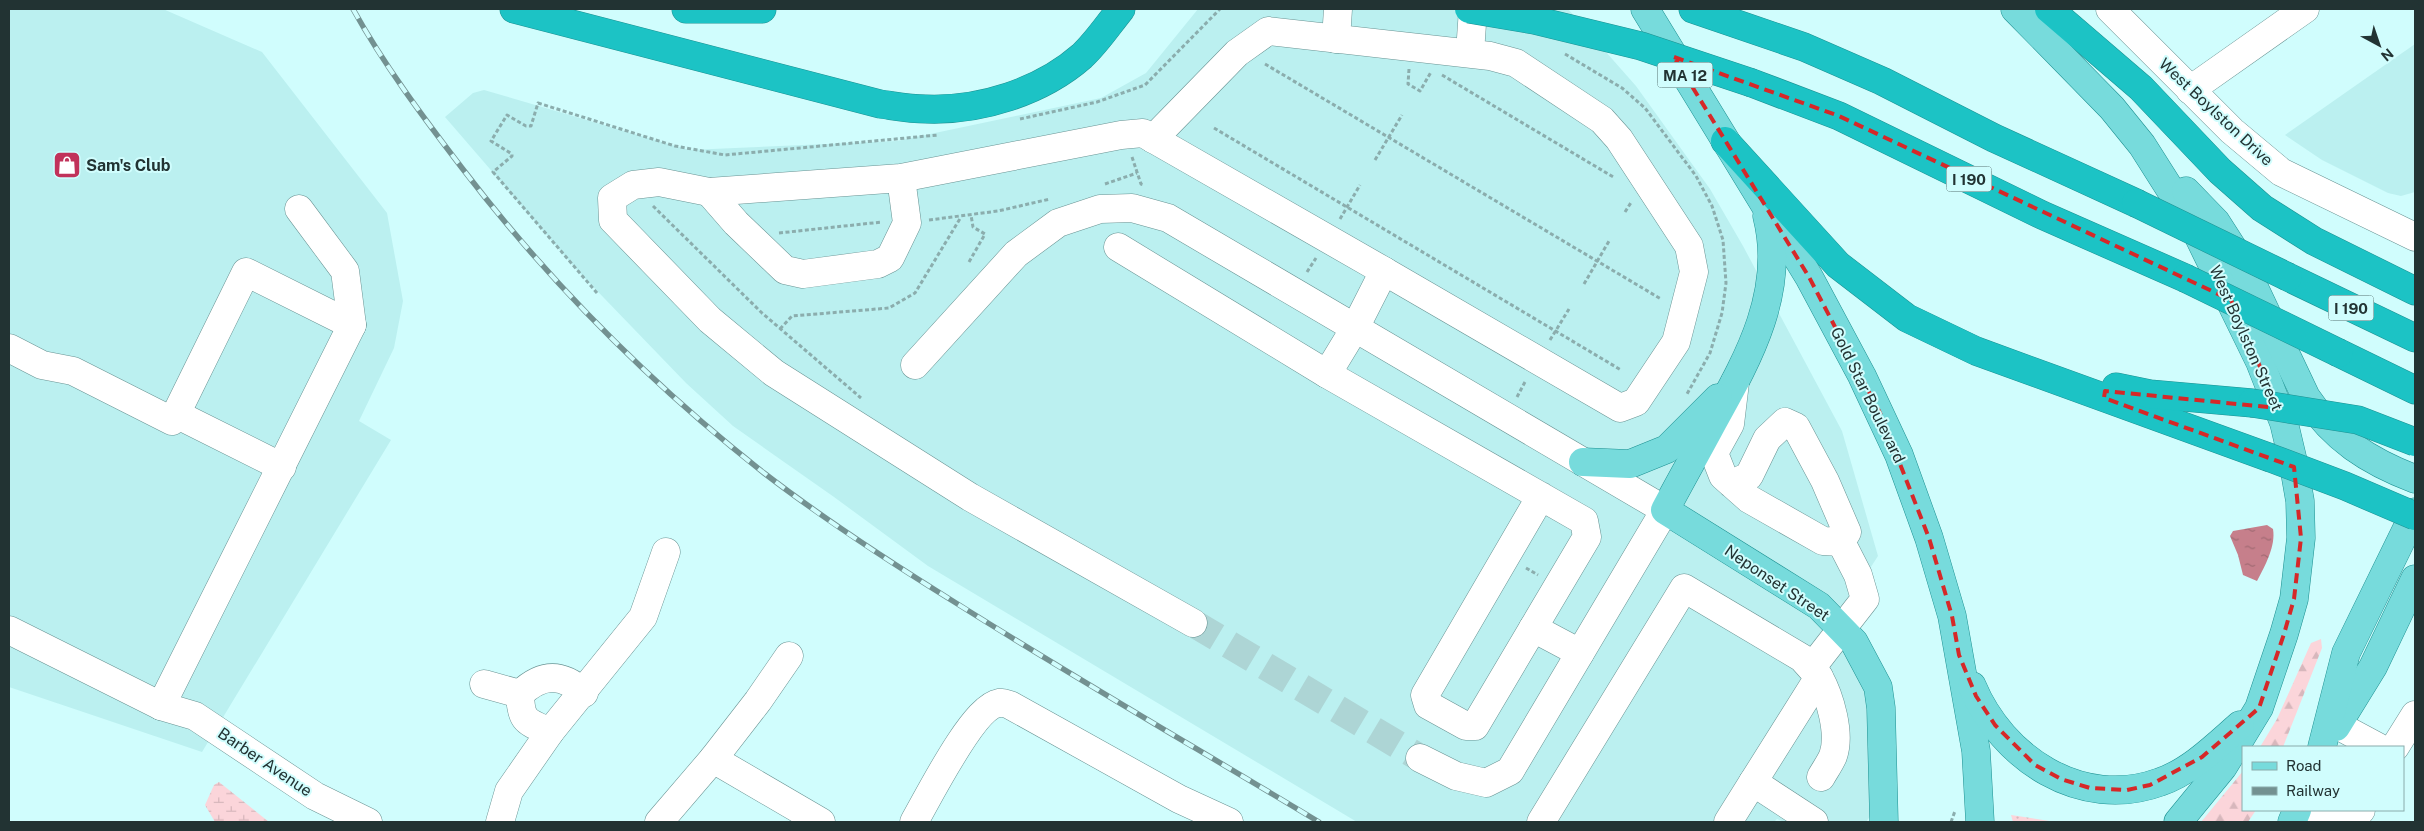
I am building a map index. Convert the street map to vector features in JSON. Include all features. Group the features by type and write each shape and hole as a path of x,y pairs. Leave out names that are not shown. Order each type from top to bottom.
{"highway":[{"path":"514,9 880,104 926,109 957,108 992,101 1048,79 1082,56 1120,9"},
{"path":"686,9 762,9"},
{"name":"I 190","path":"1469,9 1534,20 1641,46 1752,83 1839,116 2042,215 2185,278 2415,390"},
{"path":"2049,9 2141,88 2220,171 2262,208 2301,234 2415,291"},
{"name":"I 190","path":"1700,11 1804,47 1882,81 1994,138 2136,203 2415,338"},
{"path":"1724,141 1838,265 1907,318 1976,351 2268,457 2345,486 2415,516"},
{"path":"1976,351 2050,372 2150,394 2252,403 2358,420 2415,442"}],"main road":[{"name":"Gold Star Boulevard","path":"1645,9 1818,293 1862,376 1899,455 1929,538 1952,616 1976,752 1980,822"},
{"name":"West Boylston Street","path":"2015,9 2112,108 2142,145 2194,226 2260,362 2284,423 2293,461 2300,501 2301,538 2296,582 2284,634 2259,708 2223,767 2178,822"},
{"path":"2142,145 2216,222 2251,281 2306,397 2317,414 2364,456 2415,479"},
{"path":"1665,510 1736,382 1758,335 1768,300 1772,255 1764,205"},
{"path":"1583,462 1630,464 1667,449 1736,382"},
{"name":"Neponset Street","path":"1665,510 1819,606 1854,642 1878,687 1882,708 1884,822"},
{"path":"2328,740 2346,653 2404,560 2415,512"},
{"path":"2328,740 2373,668 2415,579"},
{"path":"1959,655 1986,714 2012,745 2048,773 2076,785 2090,788 2127,790 2161,782 2202,757 2259,708"}],"street":[{"path":"1336,39 1338,9"},
{"path":"1470,53 1473,9"},
{"name":"West Boylston Drive","path":"2110,9 2253,151 2281,172 2409,227"},
{"path":"2190,90 2305,9"},
{"path":"1153,139 1236,53 1268,32 1470,53 1516,63 1602,120 1619,138 1689,246 1694,272 1676,342 1636,402 1620,408 1384,271 1153,139 1143,133 1120,135 901,178 709,192 659,182 633,185 612,198 613,220 710,320 774,373 970,497 1193,623"},
{"path":"709,192 736,223 785,270 803,274 878,264 890,258 907,223 901,178"},
{"path":"915,364 1016,254 1058,223 1100,209 1132,208 1168,218 1665,510 1510,771 1486,783 1456,776 1420,758"},
{"path":"161,706 352,325 345,270 299,209"},
{"path":"1118,247 1327,374 1541,496 1584,521 1587,537 1475,726 1466,726 1428,705 1425,694 1541,496"},
{"path":"1327,374 1355,328 1384,271"},
{"path":"9,348 42,366 73,371 172,421 246,272 352,325"},
{"path":"1736,382 1730,424 1714,453 1723,476 1749,500 1823,541 1841,542"},
{"path":"176,414 282,467"},
{"path":"1732,484 1749,476 1768,438 1785,422 1796,427 1825,481 1847,532 1841,542"},
{"path":"1728,822 1842,629 1865,599 1858,575 1841,542"},
{"path":"500,822 510,791 550,732 584,693 644,617 666,552"},
{"path":"1541,822 1684,588 1792,651 1816,672 1829,694 1835,748 1822,777"},
{"path":"1533,628 1580,653"},
{"name":"Barber Avenue","path":"9,630 161,706 195,716 314,796 368,822"},
{"path":"659,822 713,759 758,701 789,656"},
{"path":"550,732 528,722 520,712 520,694 533,682 555,678 572,682 584,693"},
{"path":"484,684 520,694"},
{"path":"914,822 972,724 986,710 999,703 1010,705 1180,799 1229,822"},
{"path":"2328,740 2371,746"},
{"path":"713,759 821,822"},
{"path":"1753,782 1814,822"},
{"path":"2304,811 2330,820 2346,820 2361,811"}],"path":[{"path":"1013,121 1096,102 1145,86 1220,9"},
{"path":"1265,64 1661,300"},
{"path":"1409,66 1408,84 1420,91 1433,69"},
{"path":"1441,74 1622,182"},
{"path":"597,292 493,172 512,156 512,154 491,141 508,115 526,126 531,126 538,102 675,146 725,155 947,134"},
{"path":"1375,160 1402,115"},
{"path":"1214,128 1621,370"},
{"path":"1096,187 1137,173"},
{"path":"1338,223 1360,185"},
{"path":"928,212 930,221 972,215 1055,198"},
{"path":"1626,212 1634,198"},
{"path":"647,200 762,313 865,402"},
{"path":"771,233 882,222 882,215"},
{"path":"969,262 985,234 973,227 972,215"},
{"path":"1584,284 1609,241"},
{"path":"1303,278 1319,254"},
{"path":"1547,346 1569,309"},
{"path":"1519,564 1545,580"}],"highlighted area":[{"path":"1674,57 1839,116 2231,300 2278,408 2105,391 2104,398 2294,467 2301,538 2294,599 2284,634 2259,708 2202,757 2150,785 2127,790 2090,788 2061,779 2035,765 1995,725 1976,696 1959,655 1952,616 1929,538 1880,413 1809,277"}],"shaded area":[{"path":"9,9 163,9 262,52 387,213 403,301 394,348 359,421 391,440 202,752 9,687"},
{"path":"1198,9 1568,9 1636,86 1710,189 1743,246 1842,431 1878,556 1829,632 1858,665 1870,709 1871,815 1866,822 1784,822 1777,819 1774,822 1357,822 928,566 733,426 686,383 577,270 445,117 473,93 484,90 689,150 897,141 1101,98 1146,73"},
{"path":"2415,44 2415,192 2401,196 2388,193 2322,160 2285,135"}],"green space":[{"path":"2321,639 2322,648 2283,746 2261,746 2277,719 2311,643"},
{"path":"2242,772 2242,811 2255,811 2248,822 2201,822"},
{"path":"219,782 269,822 215,822 205,805 214,785"},
{"path":"2011,815 2056,822 2013,822"}],"water":[{"path":"2267,525 2273,529 2273,542 2269,556 2257,581 2243,575 2238,555 2230,536 2233,531"}],"tunnel":[{"path":"1193,623 1420,758"}],"railway":[{"path":"353,9 391,70 419,110 495,210 530,251 603,330 681,404 722,439 810,507 907,572 1046,659 1319,822"}],"place":[{"name":"Sam's Club","path":"67,165"}]}
